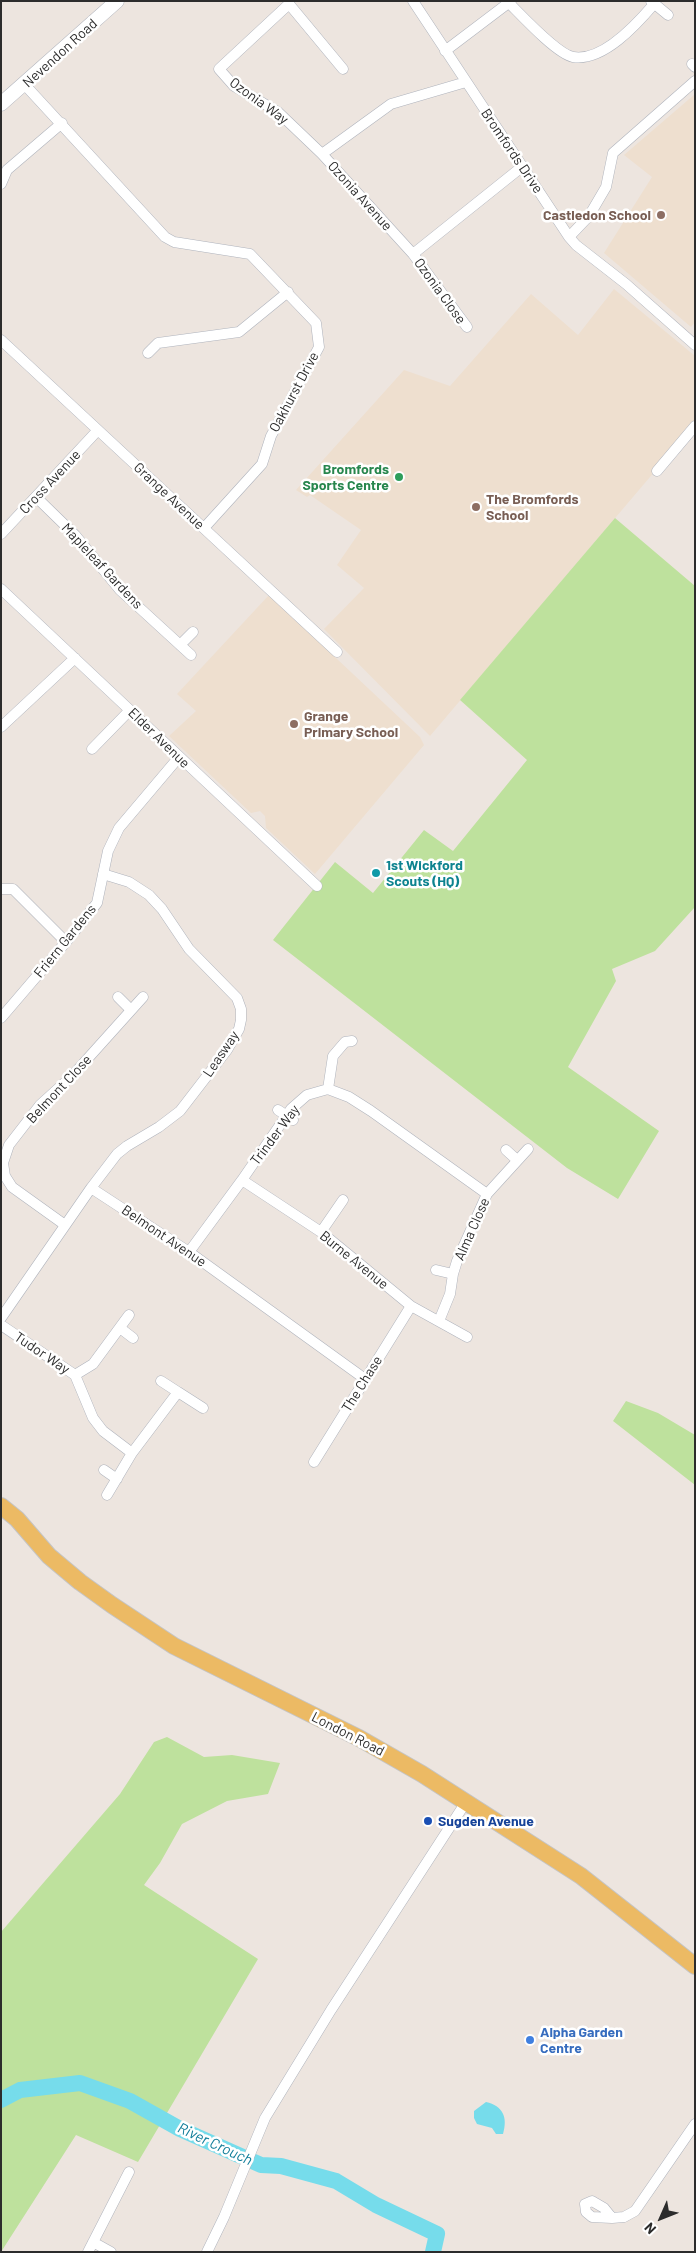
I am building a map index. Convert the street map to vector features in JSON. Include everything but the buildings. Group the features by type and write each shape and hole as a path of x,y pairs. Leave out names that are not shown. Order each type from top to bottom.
{"main road":[{"name":"London Road","path":"1,1506 17,1519 49,1556 80,1582 174,1646 359,1738 466,1802 581,1876 695,1966"}],"street":[{"name":"Nevendon Road","path":"1,104 117,1"},
{"name":"Bromfords Drive","path":"413,1 569,237 576,245 626,284 695,345"},
{"path":"445,51 510,2 546,39 572,57 586,57 606,47 633,28 653,3 668,15"},
{"name":"Ozonia Way","path":"322,154 278,112 234,86 219,69 289,4 343,69"},
{"path":"569,237 588,216 606,187 613,153 695,81"},
{"name":"Ozonia Avenue","path":"413,254 322,154 391,104 466,82"},
{"name":"Oakhurst Drive","path":"25,84 165,237 174,242 250,254 316,323 319,347 271,436 262,464 204,528"},
{"path":"1,184 7,170 62,123"},
{"path":"413,254 523,166"},
{"name":"Ozonia Close","path":"413,254 467,327"},
{"path":"148,353 158,343 239,332 288,292"},
{"name":"Grange Avenue","path":"1,340 337,652"},
{"path":"657,471 695,426"},
{"name":"Cross Avenue","path":"1,534 98,430"},
{"name":"Mapleleaf Gardens","path":"36,497 75,535 120,590 191,655"},
{"name":"Elder Avenue","path":"1,589 318,886"},
{"path":"180,645 193,632"},
{"path":"1,727 75,658"},
{"path":"92,749 130,710"},
{"name":"Friern Gardens","path":"1,1018 97,903 108,851 119,828 179,757"},
{"name":"Leasway","path":"91,1188 117,1154 126,1146 180,1111 227,1050 239,1029 241,1020 241,1009 237,998 189,949 162,909 149,895 130,882 102,874"},
{"path":"1,889 13,889 66,942"},
{"path":"118,997 131,1010"},
{"name":"Belmont Close","path":"65,1225 12,1186 5,1176 3,1162 9,1146 40,1105 72,1076 143,997"},
{"path":"352,1041 345,1042 333,1056 328,1089 349,1097 371,1111 487,1194"},
{"name":"Trinder Way","path":"189,1252 242,1180 291,1108 307,1095 328,1089"},
{"name":"Alma Close","path":"439,1321 450,1294 453,1274 487,1194 528,1149"},
{"path":"506,1150 517,1160"},
{"name":"Burne Avenue","path":"242,1180 320,1232 411,1306 467,1337"},
{"path":"1,1318 91,1188"},
{"name":"Belmont Avenue","path":"91,1188 189,1252 365,1379"},
{"path":"320,1232 343,1200"},
{"path":"436,1270 453,1274"},
{"name":"The Chase","path":"314,1462 411,1306"},
{"path":"75,1375 93,1364 129,1315"},
{"name":"Tudor Way","path":"1,1325 75,1375 93,1418 103,1432 132,1453"},
{"path":"120,1328 133,1338"},
{"path":"162,1381 203,1408"},
{"path":"107,1496 132,1453 178,1392"},
{"path":"104,1470 117,1479"},
{"path":"207,2252 224,2217 265,2118 331,2010 466,1802"},
{"path":"612,2218 624,2217 635,2211 695,2124"},
{"path":"111,2252 90,2247 130,2172"}],"shaded area":[{"name":"Castledon School","path":"695,94 695,322 691,327 604,253 652,177 624,155"},
{"name":"The Bromfords School","path":"614,289 695,356 695,424 430,736 324,629 364,588 337,565 361,530 310,495 307,497 296,490 404,370 450,386 531,294 578,335"},
{"name":"Grange Primary School","path":"269,595 420,737 424,745 315,874 266,828 265,816 260,811 251,813 169,736 196,711 177,694"}],"green space":[{"path":"615,518 695,586 695,907 655,951 612,969 616,981 568,1067 659,1131 618,1199 567,1168 273,940 335,862 373,893 424,830 453,851 527,760 460,700"},
{"path":"626,1401 658,1413 695,1435 695,1485 613,1421"},
{"path":"167,1737 204,1757 232,1755 280,1763 268,1794 227,1801 182,1824 160,1863 144,1885 258,1959 138,2162 76,2135 1,2252 1,1932 120,1794 154,1742"}],"water":[{"path":"486,2102 497,2106 503,2113 505,2122 503,2134 496,2134 492,2128 477,2124 474,2118 474,2111"}],"waterway":[{"name":"River Crouch","path":"1,2100 20,2090 80,2083 130,2101 180,2129 261,2165 281,2166 336,2181 376,2205 437,2234 433,2252"}],"place":[{"name":"Castledon School","path":"661,215"},
{"name":"Bromfords Sports Centre","path":"399,477"},
{"name":"The Bromfords School","path":"476,507"},
{"name":"Grange Primary School","path":"294,724"},
{"name":"1st Wickford Scouts (HQ)","path":"376,873"},
{"name":"Sugden Avenue","path":"428,1821"},
{"name":"Alpha Garden Centre","path":"530,2040"}]}
